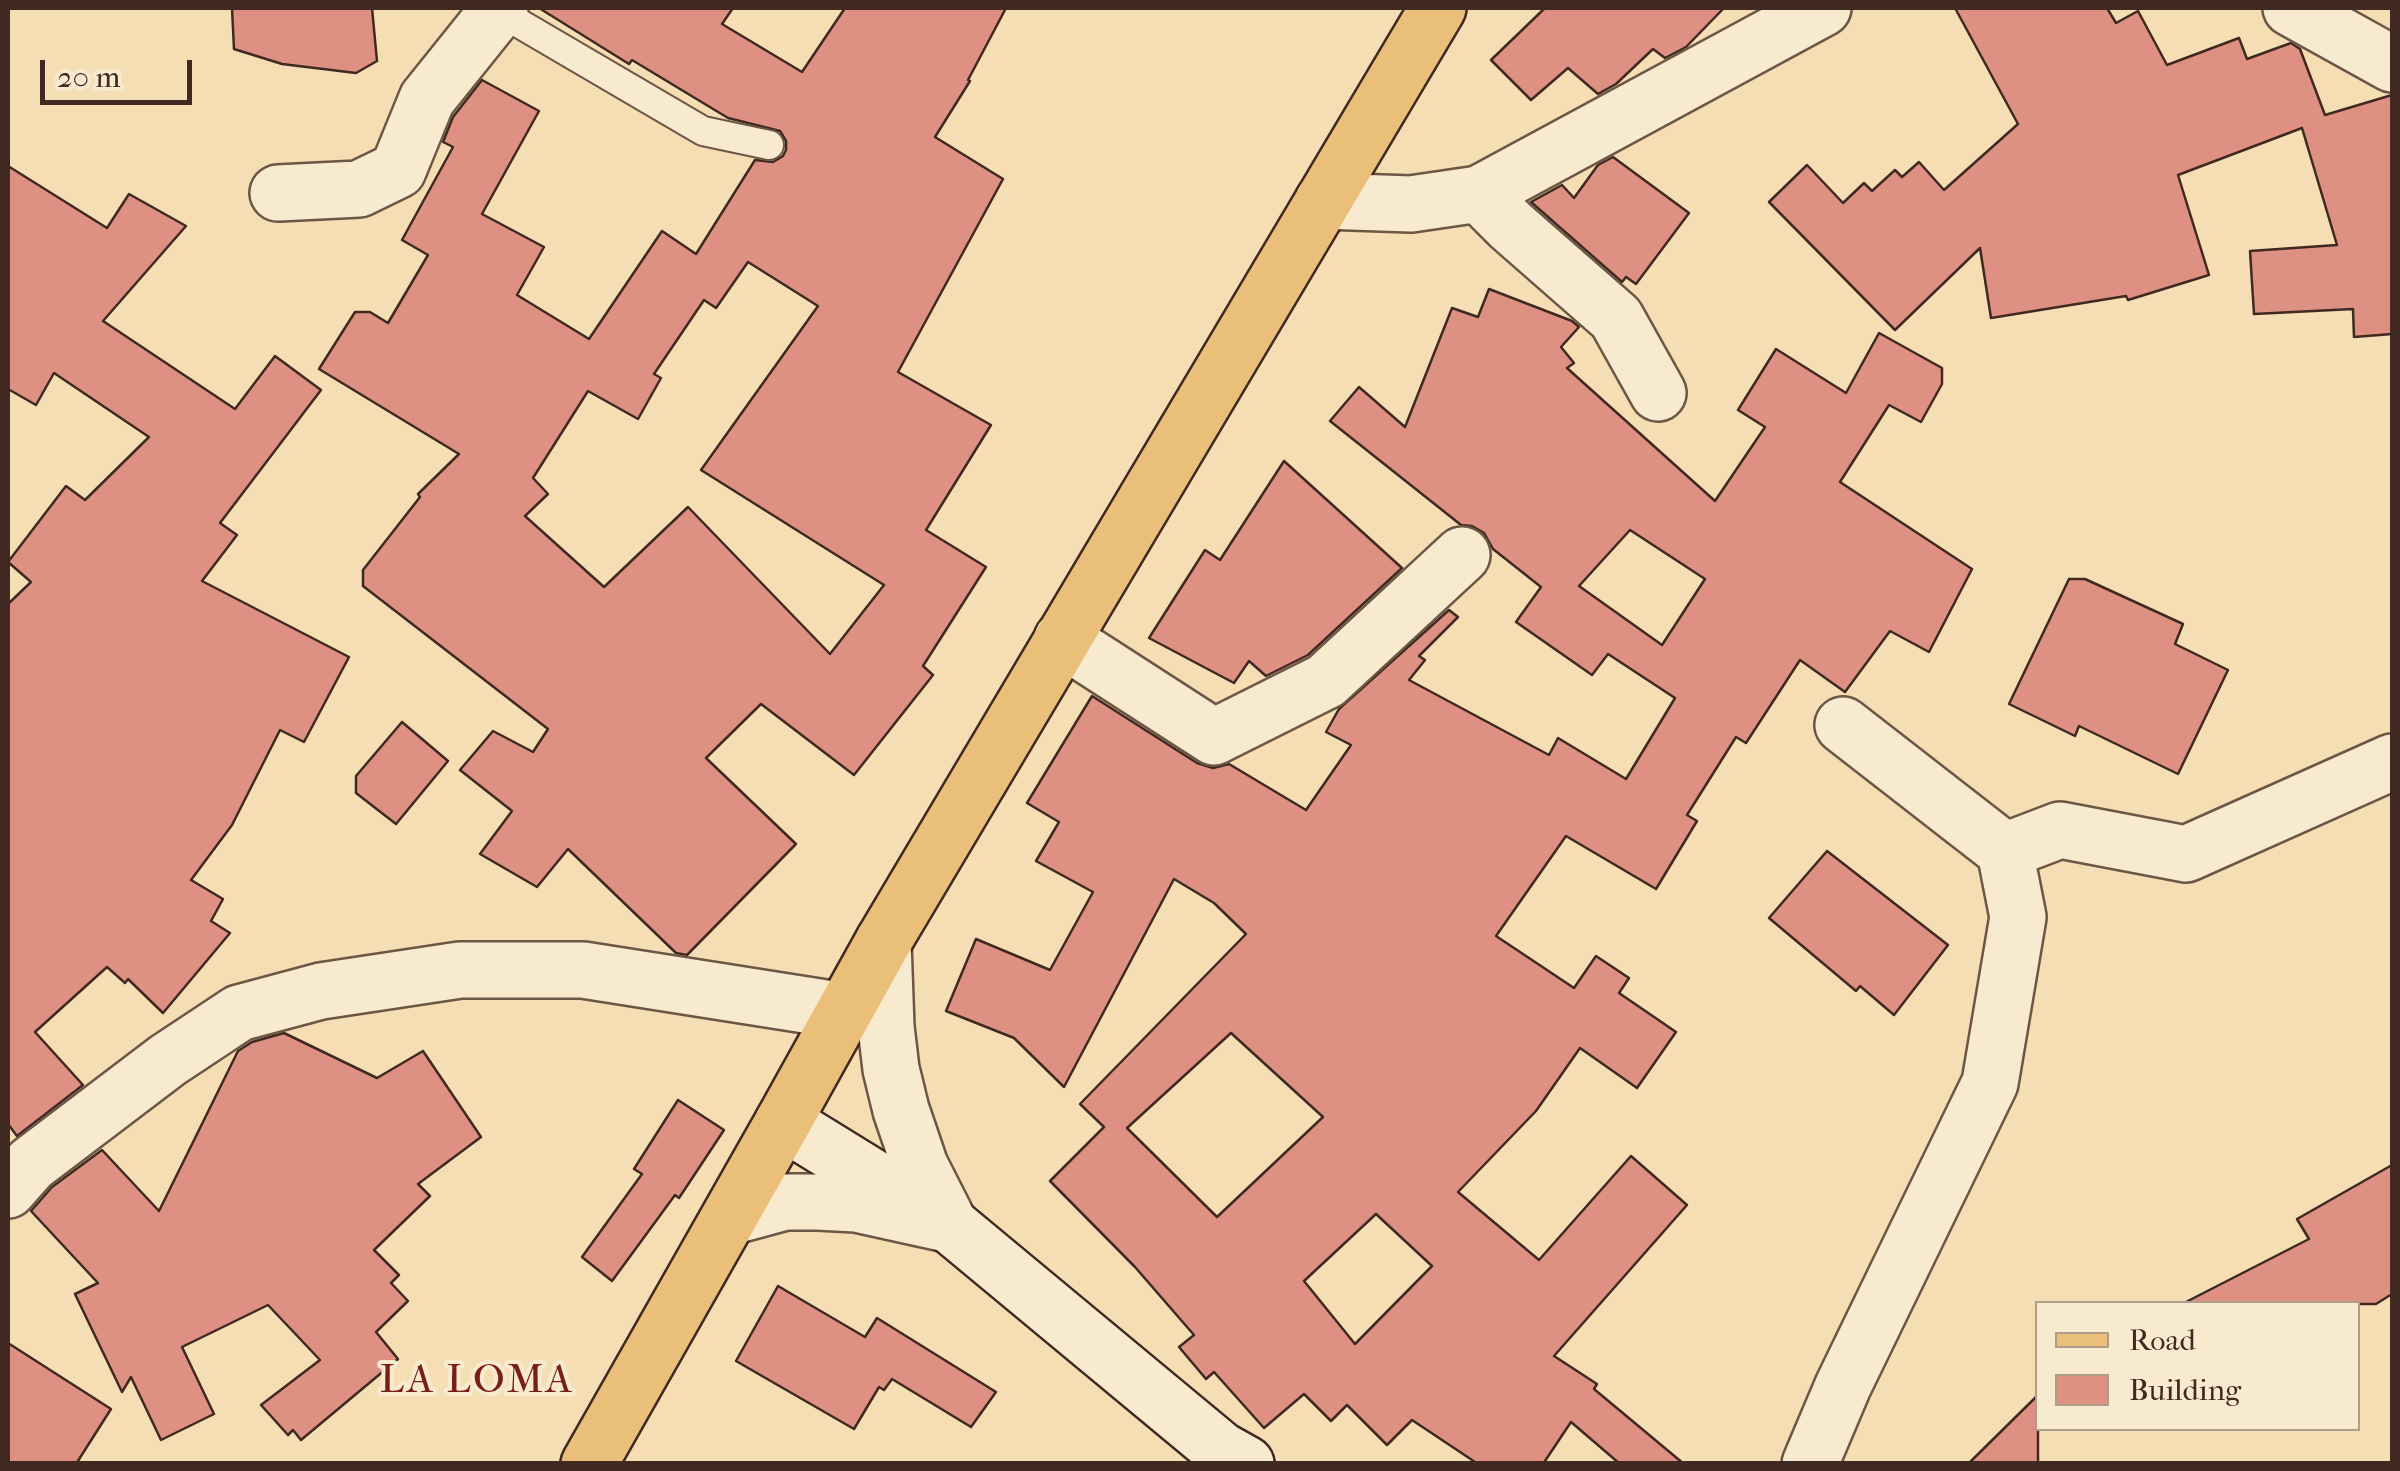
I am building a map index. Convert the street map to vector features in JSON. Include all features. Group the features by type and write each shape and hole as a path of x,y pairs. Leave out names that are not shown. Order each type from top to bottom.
{"main road":[{"path":"589,1464 882,942 1438,8"}],"street":[{"path":"1323,201 1411,204 1480,194 1823,8"},
{"path":"2291,8 2392,64"},
{"path":"278,193 359,189 398,170 427,99 499,9"},
{"path":"1480,194 1616,318 1658,393"},
{"path":"1062,640 1214,738 1326,681 1462,555"},
{"path":"1810,1464 1852,1368 1990,1083 2018,917 2005,850 1842,725"},
{"path":"2005,850 2060,830 2186,854 2392,762"},
{"path":"882,942 891,1069 920,1166 950,1225"},
{"path":"8,1190 31,1164 168,1060 239,1013 321,990 460,970 583,970 844,1011"},
{"path":"784,1122 950,1225 1220,1450 1246,1464"},
{"path":"730,1217 785,1202 818,1202 856,1204 950,1225"}],"lane":[{"path":"499,9 703,131 769,145"}],"building":[{"path":"232,8 372,8 377,61 356,73 282,64 234,49"},
{"path":"539,8 733,8 722,24 802,72 845,8 1006,8 970,81 935,137 1003,179 898,372 991,425 926,530 986,567 923,666 933,675 854,775 761,704 706,758 796,844 687,955 676,953 568,849 537,887 480,854 512,811 460,770 493,731 533,752 548,729 363,586 363,570 420,497 418,494 459,454 319,369 355,312 370,312 388,323 428,255 402,240 453,147 443,142 453,117 482,80 539,111 482,214 544,247 517,295 589,339 662,231 696,254 755,160 773,162 783,156 786,141 780,131 728,118 632,60 629,64","holes":["748,262 818,306 701,470 884,585 830,654 688,507 604,587 525,516 548,494 533,478 588,391 638,419 661,378 654,374 704,300 716,308"]},
{"path":"1545,8 1724,8 1686,47 1665,58 1653,49 1616,84 1598,94 1568,68 1531,100 1491,60"},
{"path":"1955,8 2107,8 2116,23 2138,11 2167,65 2239,38 2247,59 2291,43 2300,49 2325,115 2392,95 2392,334 2354,337 2353,309 2254,314 2250,251 2337,245 2302,128 2178,175 2209,275 2128,300 2126,296 1991,318 1980,248 1895,330 1769,202 1807,165 1843,203 1864,183 1872,191 1895,170 1902,177 1919,162 1944,190 2018,124"},
{"path":"1613,157 1689,213 1636,284 1626,277 1622,282 1531,202 1562,185 1574,198 1598,165"},
{"path":"8,166 107,228 129,194 186,226 103,321 235,409 275,356 321,390 220,523 237,535 202,581 349,657 304,742 280,730 232,825 191,880 223,899 211,921 230,933 163,1013 128,979 125,983 107,967 35,1032 83,1085 17,1136 8,1124 8,604 31,582 8,562 66,486 85,500 149,437 54,373 36,405 8,389"},
{"path":"1489,289 1572,321 1579,327 1561,347 1574,363 1567,368 1715,501 1765,427 1738,410 1776,349 1846,393 1879,333 1942,368 1942,384 1921,422 1889,405 1840,482 1972,569 1929,652 1890,631 1845,692 1800,660 1746,743 1736,737 1687,815 1697,821 1656,889 1566,836 1496,936 1574,988 1596,956 1629,978 1619,993 1676,1032 1637,1088 1580,1048 1536,1111 1458,1192 1539,1260 1631,1156 1687,1205 1554,1356 1597,1384 1594,1389 1684,1464 1620,1464 1571,1422 1543,1464 1478,1464 1412,1420 1387,1445 1347,1405 1331,1421 1304,1394 1264,1428 1214,1372 1206,1379 1179,1347 1194,1335 1135,1267 1050,1181 1104,1127 1080,1104 1246,934 1214,903 1174,879 1064,1087 1014,1038 946,1011 976,939 1050,970 1093,892 1036,861 1059,822 1027,803 1092,696 1197,763 1213,768 1229,764 1306,810 1351,745 1326,732 1339,709 1449,610 1458,617 1419,656 1425,660 1409,680 1549,755 1558,738 1626,779 1675,698 1608,654 1592,675 1516,622 1541,587 1493,549 1484,533 1461,525 1330,421 1359,387 1405,427 1452,308 1478,317","holes":["1630,530 1705,579 1662,645 1579,586","1231,1033 1323,1117 1217,1217 1127,1128","1376,1214 1432,1266 1355,1344 1304,1281"]},
{"path":"1284,461 1402,568 1308,655 1266,676 1249,661 1234,683 1149,638 1205,550 1220,560"},
{"path":"2069,579 2085,579 2183,624 2175,644 2228,670 2178,774 2079,726 2075,736 2009,704"},
{"path":"402,722 448,761 396,824 356,793 356,776"},
{"path":"1827,851 1948,945 1894,1015 1860,986 1856,991 1769,918"},
{"path":"284,1033 377,1078 423,1051 481,1137 418,1184 430,1196 374,1250 399,1275 391,1283 408,1301 376,1332 398,1359 301,1440 293,1430 288,1435 261,1405 320,1360 268,1305 182,1347 214,1414 161,1440 131,1377 122,1392 75,1294 98,1283 31,1211 52,1187 102,1150 159,1211 238,1051 252,1042"},
{"path":"678,1100 724,1130 679,1198 675,1195 612,1281 582,1257 642,1174 634,1169"},
{"path":"2392,1165 2392,1294 2376,1304 2188,1301 2309,1239 2297,1219"},
{"path":"778,1286 865,1337 877,1318 996,1392 971,1427 892,1379 884,1390 879,1387 854,1429 736,1361"},
{"path":"8,1343 111,1409 76,1464 8,1464"},
{"path":"2035,1398 2038,1464 1968,1464"}],"district":[{"name":"LA LOMA","path":"477,1382"}]}
